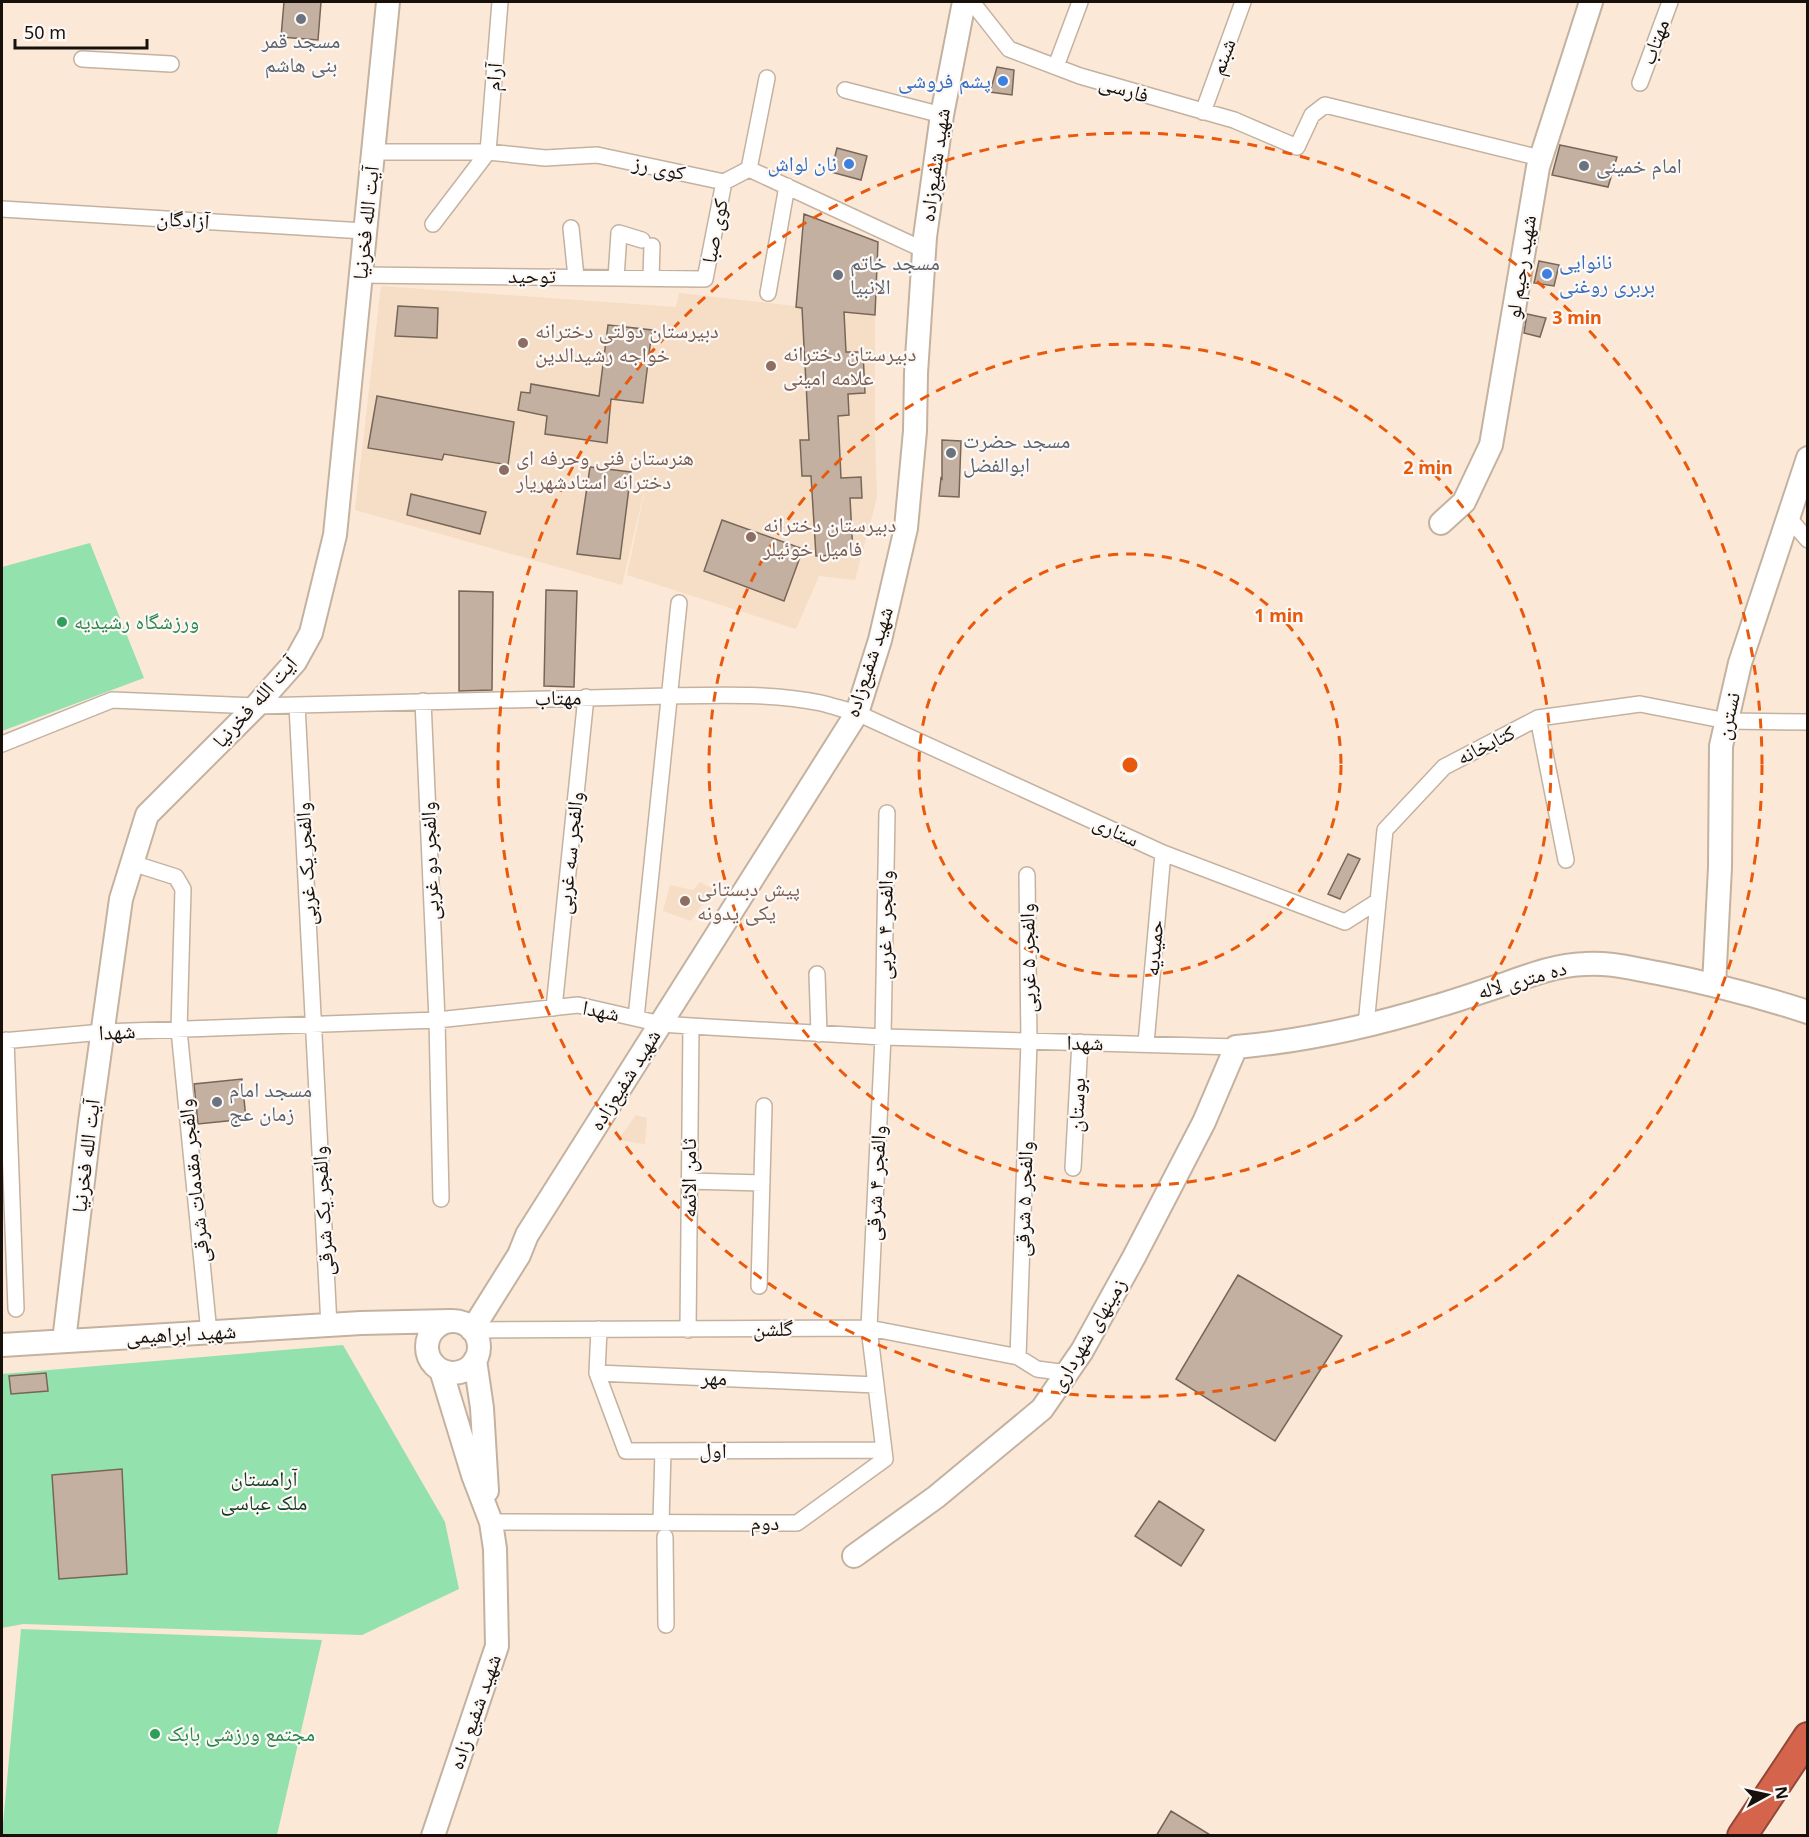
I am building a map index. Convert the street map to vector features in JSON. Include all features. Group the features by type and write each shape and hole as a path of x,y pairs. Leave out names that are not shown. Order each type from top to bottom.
{"highway":[{"path":"1742,1836 1808,1737"}],"street":[{"name":"آیت الله فخرنیا","path":"64,1341 90,1122 121,899 147,816 256,706 295,662 311,633 335,535 388,2"},
{"name":"آرام","path":"488,152 500,2"},
{"name":"شهید شفیع‌زاده","path":"462,1325 519,1255 527,1235 857,713 880,639 906,528 915,431 916,373 924,250 942,115 964,2"},
{"name":"فارسی","path":"972,2 1009,49 1080,76 1234,120 1297,147 1312,115 1325,105 1540,158"},
{"path":"1056,66 1080,2"},
{"name":"شبنم","path":"1203,112 1243,2"},
{"name":"شهید رحیم لو","path":"1441,523 1464,502 1491,445 1540,158 1591,2"},
{"name":"مهتاب","path":"1640,83 1670,2"},
{"path":"82,58 171,64"},
{"path":"749,169 768,78"},
{"path":"845,90 942,115"},
{"name":"کوی رز","path":"373,152 488,152 545,158 597,155 724,182"},
{"path":"433,224 488,152"},
{"path":"724,182 749,169"},
{"path":"749,169 924,250"},
{"name":"کوی صبا","path":"705,279 724,182"},
{"path":"768,293 787,186"},
{"name":"آزادگان","path":"2,209 364,231"},
{"path":"571,228 576,277"},
{"path":"615,278 619,233 647,243 651,278"},
{"name":"توحید","path":"360,275 705,279"},
{"name":"نسترن","path":"1714,985 1720,867 1721,746 1740,663 1808,458"},
{"path":"1787,516 1808,540"},
{"path":"636,1018 679,603"},
{"name":"مهتاب","path":"2,744 112,700 256,706 723,695 821,703 857,713"},
{"name":"والفجر سه غربی","path":"554,1008 586,697"},
{"name":"والفجر دو غربی","path":"423,701 441,1199"},
{"name":"کتابخانه","path":"1366,1025 1385,830 1444,766 1538,718 1640,704 1727,721 1808,722"},
{"name":"والفجر یک غربی","path":"297,705 314,1024"},
{"name":"ستاری","path":"857,713 1163,853 1345,922 1378,901"},
{"path":"1538,718 1566,860"},
{"name":"والفجر ۴ غربی","path":"884,1037 887,813"},
{"name":"حمیدیه","path":"1146,1044 1163,853"},
{"name":"والفجر مقدمات شرقی","path":"132,863 176,877 183,889 179,1030 209,1333"},
{"name":"والفجر ۵ غربی","path":"1027,875 1029,1042"},
{"name":"ده متری لاله","path":"1236,1047 1263,1045 1366,1025 1436,1007 1551,967 1587,963 1628,967 1714,985 1756,995 1808,1012"},
{"path":"817,974 819,1034"},
{"name":"شهدا","path":"4,1040 103,1032 436,1020 578,1005 660,1024 691,1026 884,1037 1236,1047"},
{"name":"والفجر یک شرقی","path":"314,1024 329,1326"},
{"name":"ثامن الائمه","path":"688,1330 691,1026"},
{"name":"والفجر ۴ شرقی","path":"868,1328 884,1037"},
{"path":"4,1040 16,1309"},
{"name":"والفجر ۵ شرقی","path":"1018,1357 1029,1042"},
{"name":"بوستان","path":"1073,1168 1080,1042"},
{"name":"زمینهای شهرداری","path":"854,1556 936,1497 1042,1409 1093,1330 1156,1215 1204,1122 1236,1047"},
{"path":"759,1286 764,1106"},
{"path":"689,1181 762,1184"},
{"name":"شهید ابراهیمی","path":"361,1323 428,1342"},
{"name":"شهید ابراهیمی","path":"2,1345 361,1323 462,1325"},
{"path":"462,1325 479,1344 476,1360 464,1371 456,1373 441,1370 435,1366 428,1355 430,1334 435,1328 462,1325"},
{"name":"گلشن","path":"462,1325 688,1330 868,1328 1018,1357 1037,1369 1067,1373"},
{"path":"868,1328 884,1450"},
{"path":"597,1373 598,1329"},
{"name":"شهید شفیع زاده","path":"433,1836 497,1646 495,1549 490,1518 476,1360"},
{"name":"شهید شفیع زاده","path":"441,1370 473,1475 490,1518"},
{"name":"مهر","path":"597,1373 876,1385"},
{"name":"اول","path":"597,1373 626,1451 884,1450"},
{"name":"دوم","path":"490,1518 663,1529 796,1523 885,1459 884,1450"},
{"path":"663,1451 666,1625"}],"shaded area":[{"path":"381,286 676,307 679,293 875,315 877,498 855,580 819,576 796,629 627,575 648,475 622,585 355,510"},
{"name":"پیش دبستانی یکی یدونه","path":"700,882 713,889 691,921 663,911 670,885 693,890"},
{"path":"636,1115 647,1118 645,1144 618,1140"}],"green space":[{"name":"ورزشگاه رشیدیه","path":"90,543 144,678 2,731 2,567"},
{"name":"آرامستان ملک عباسی","path":"343,1345 445,1522 459,1589 362,1635 23,1624 2,1628 2,1374"},
{"name":"مجتمع ورزشی بابک","path":"21,1629 322,1640 277,1835 2,1835"}],"building":[{"name":"مسجد قمر بنی هاشم","path":"284,2 321,2 318,40 281,37"},
{"name":"پشم فروشی","path":"997,67 1014,70 1012,95 990,92"},
{"name":"امام خمینی","path":"1560,145 1617,157 1608,187 1552,175"},
{"name":"نان لواش","path":"837,148 867,156 861,180 831,172"},
{"path":"804,214 878,242 875,315 844,312 846,352 863,352 865,393 848,394 849,415 838,416 841,478 861,477 862,498 850,498 853,554 816,556 811,476 802,476 800,440 809,440 802,308 796,307"},
{"name":"نانوایی بربری روغنی","path":"1539,261 1559,265 1554,286 1534,283"},
{"path":"398,306 438,308 437,338 395,336"},
{"path":"1527,314 1546,318 1540,337 1524,333"},
{"path":"608,325 652,330 643,403 611,399 607,443 545,434 547,416 518,410 521,392 530,393 531,384 599,396"},
{"path":"377,396 514,422 508,465 444,454 442,460 368,448"},
{"path":"942,440 961,441 959,497 939,496 942,479"},
{"path":"590,467 631,472 620,559 577,554"},
{"path":"411,494 486,512 480,534 407,515"},
{"path":"722,520 803,549 784,601 704,571"},
{"path":"546,590 577,591 574,687 544,686"},
{"path":"459,591 493,592 492,690 459,691"},
{"path":"1348,854 1360,859 1340,899 1328,894"},
{"name":"مسجد امام زمان عج","path":"242,1079 246,1119 198,1124 194,1084"},
{"path":"1238,1275 1342,1336 1275,1441 1176,1379"},
{"path":"46,1373 48,1391 11,1394 9,1376"},
{"path":"122,1469 127,1574 59,1579 52,1475"},
{"path":"1159,1501 1204,1530 1181,1566 1135,1536"},
{"path":"1171,1811 1184,1819 1212,1836 1156,1836"}],"place":[{"name":"مسجد قمر بنی هاشم","path":"301,19"},
{"name":"پشم فروشی","path":"1003,81"},
{"name":"نان لواش","path":"849,164"},
{"name":"امام خمینی","path":"1584,166"},
{"name":"نانوایی بربری روغنی","path":"1547,274"},
{"name":"مسجد خاتم الانبیا","path":"838,275"},
{"name":"دبیرستان دولتی دخترانه خواجه رشیدالدین","path":"523,343"},
{"name":"دبیرستان دخترانه علامه امینی","path":"771,366"},
{"name":"مسجد حضرت ابوالفضل","path":"951,453"},
{"name":"هنرستان فنی وحرفه ای دخترانه استادشهریار","path":"504,470"},
{"name":"دبیرستان دخترانه فامیل خوئیلر","path":"751,537"},
{"name":"ورزشگاه رشیدیه","path":"62,622"},
{"name":"پیش دبستانی یکی یدونه","path":"685,901"},
{"name":"مسجد امام زمان عج","path":"217,1102"},
{"name":"مجتمع ورزشی بابک","path":"155,1734"}]}
